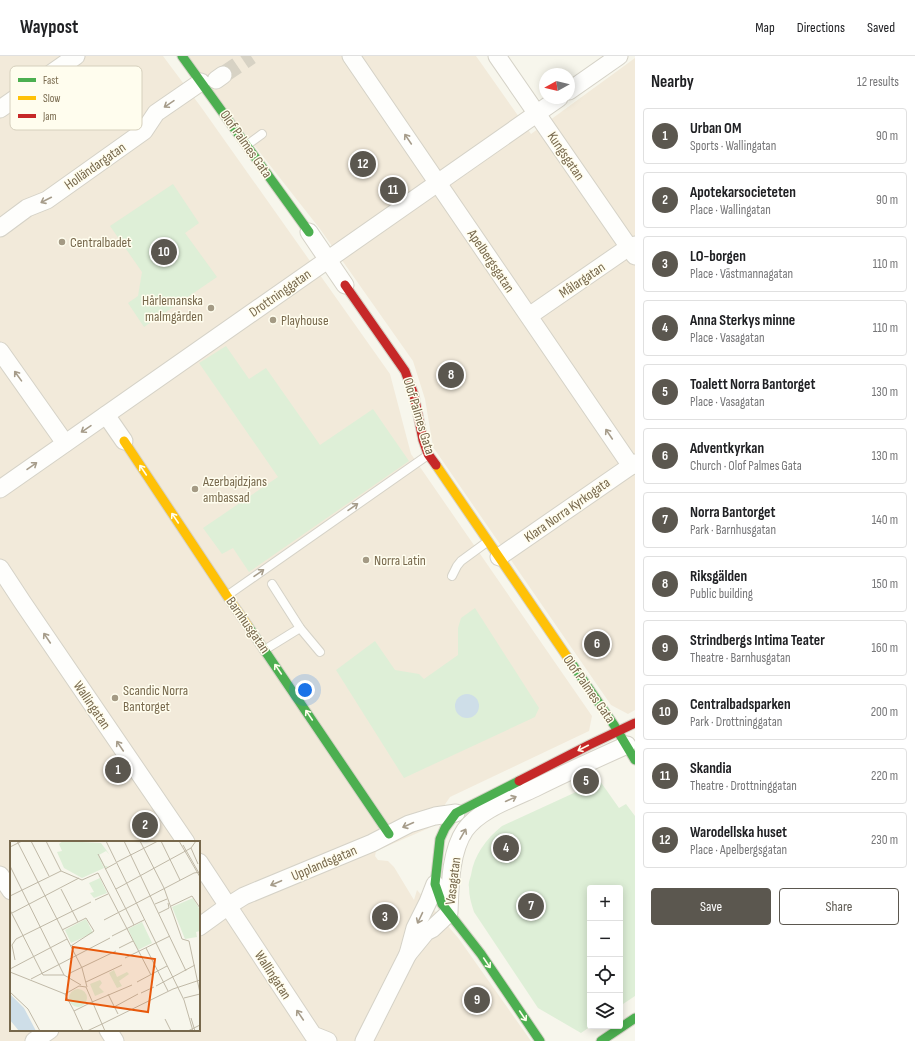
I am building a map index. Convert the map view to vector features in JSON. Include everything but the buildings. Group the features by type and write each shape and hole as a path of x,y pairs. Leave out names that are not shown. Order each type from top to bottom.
{"street":[{"path":"62,66 76,56"},
{"name":"Olof Palmes Gata","path":"182,56 213,79 247,145 405,371 414,395 423,440 428,454 498,557 627,739 635,760"},
{"name":"Apelbergsgatan","path":"351,56 529,316 633,464"},
{"name":"Kungsgatan","path":"497,56 633,250"},
{"path":"575,87 619,56"},
{"name":"Holländargatan","path":"0,228 27,208 47,200 144,131 156,113 213,79"},
{"path":"0,109 10,102"},
{"name":"Drottninggatan","path":"0,489 328,260 434,177 550,104"},
{"name":"Målargatan","path":"529,316 633,250"},
{"path":"0,351 65,443"},
{"name":"Barnhusgatan","path":"106,415 389,834"},
{"name":"Klara Norra Kyrkogata","path":"498,557 633,464"},
{"name":"Wallingatan","path":"0,568 19,605 185,841"},
{"name":"Vasagatan","path":"449,913 453,863 465,830 476,817 491,808 576,768 627,739 635,723"},
{"name":"Vasagatan","path":"449,913 442,904 435,884 440,839 445,828 456,813 589,745 627,739"},
{"name":"Upplandsgatan","path":"200,926 244,896 409,824 422,819 456,813"},
{"name":"Wallingatan","path":"200,864 313,1035 328,1041"},
{"path":"0,875 10,890"},
{"path":"364,1041 408,954 415,928 435,884"},
{"path":"408,954 426,932 432,929 449,913 481,954 540,1041"},
{"path":"601,1041 635,1018"},
{"path":"34,1041 49,1031"},
{"path":"109,1031 115,1041"}],"lane":[{"path":"247,145 262,134"},
{"path":"227,596 428,454"},
{"path":"452,576 461,561 488,541"},
{"path":"272,584 300,628 320,652"},
{"path":"265,650 300,628"}],"shaded area":[{"path":"0,56 163,56 201,107 390,374 411,454 592,716 589,731 450,797 429,828 376,851 375,856 378,860 388,861 394,867 414,900 417,890 459,939 531,1041 0,1041"},
{"path":"184,56 476,56 531,134 572,104 575,104 575,102 635,58 635,710 628,714 611,705 433,447 425,399 413,361 320,229"},
{"path":"467,694 476,697 479,706 476,715 467,718 458,715 455,706 458,697"}],"green space":[{"path":"173,184 199,223 185,233 217,277 144,327 128,303 138,296 142,272 110,226"},
{"path":"226,346 249,379 266,368 320,445 373,409 409,461 249,572 233,548 222,554 203,528 278,477 199,363"},
{"path":"475,608 539,708 535,717 404,778 336,670 375,641 395,670 419,674 424,679 458,655 458,628 461,618"},
{"path":"600,781 619,808 626,804 635,816 635,996 623,1004 623,885 587,885 587,1029 581,1033 538,1008 474,912 471,903 469,884 475,861 486,842 502,826"}],"tunnel":[{"path":"223,75 251,56"}],"traffic: fast":[{"path":"182,56 309,232"},
{"path":"248,626 389,834"},
{"path":"570,661 614,725 635,760"},
{"path":"519,781 456,813 445,828 440,839 435,884 442,904 481,954 540,1041"},
{"path":"601,1041 635,1018"}],"traffic: slow":[{"path":"124,441 248,626"},
{"path":"436,465 570,661"}],"traffic: jam":[{"path":"345,285 405,371 414,395 423,440 428,454 436,465"},
{"path":"519,781 635,723"}],"place":[{"name":"Warodellska huset","path":"363,164"},
{"name":"Skandia","path":"393,190"},
{"name":"Centralbadet","path":"62,242"},
{"name":"Centralbadsparken","path":"164,252"},
{"name":"Hårlemanska malmgården","path":"211,308"},
{"name":"Playhouse","path":"273,320"},
{"name":"Riksgälden","path":"451,375"},
{"name":"Azerbajdzjans ambassad","path":"195,489"},
{"name":"Norra Latin","path":"366,560"},
{"name":"Adventkyrkan","path":"597,644"},
{"name":"Scandic Norra Bantorget","path":"115,698"},
{"name":"Urban OM","path":"118,770"},
{"name":"Toalett Norra Bantorget","path":"586,781"},
{"name":"Apotekarsocieteten","path":"145,825"},
{"name":"Anna Sterkys minne","path":"506,848"},
{"name":"Norra Bantorget","path":"531,906"},
{"name":"LO-borgen","path":"385,917"},
{"name":"Strindbergs Intima Teater","path":"477,1000"}]}
